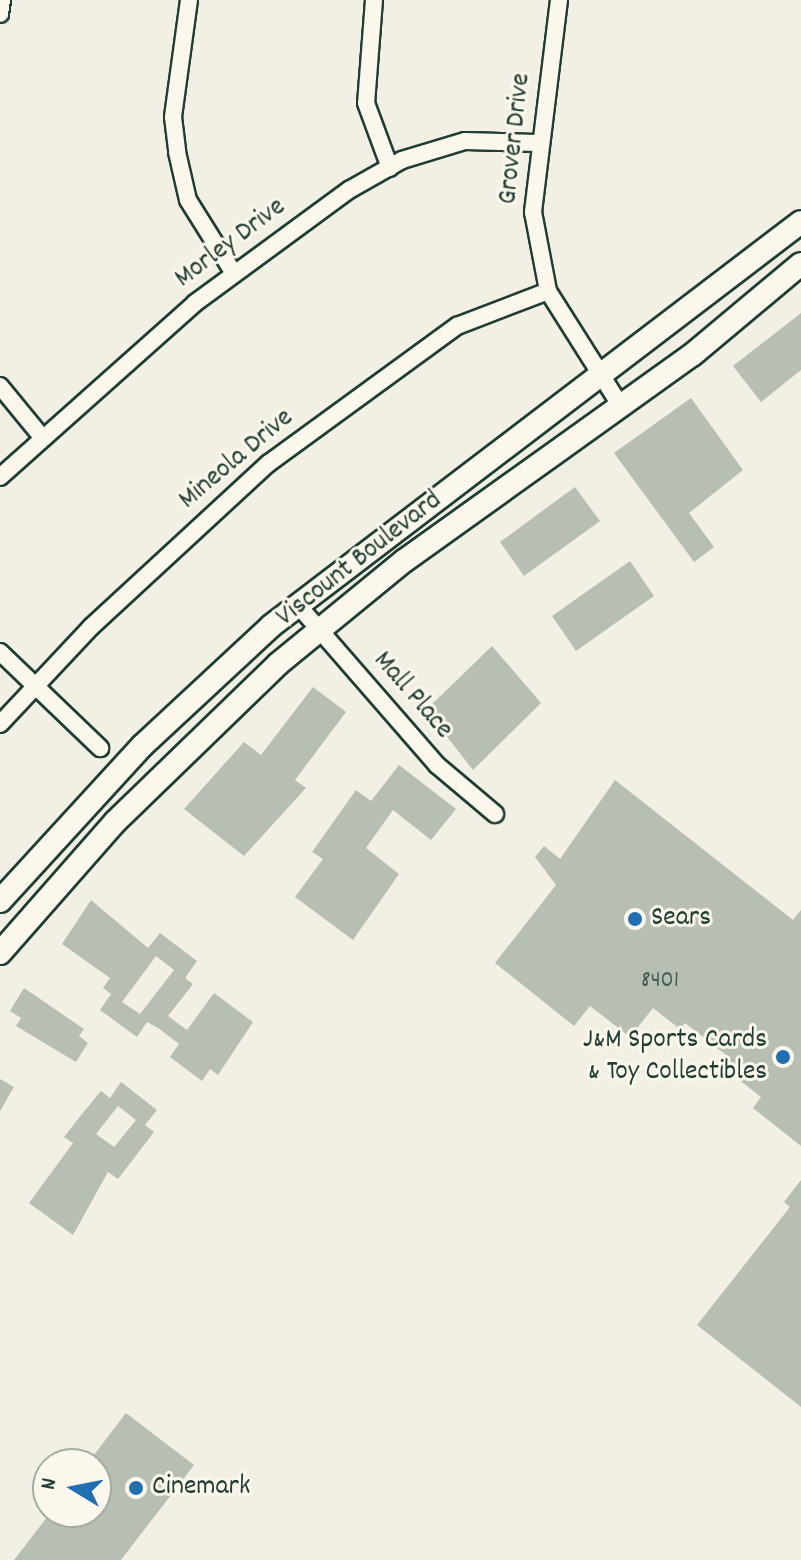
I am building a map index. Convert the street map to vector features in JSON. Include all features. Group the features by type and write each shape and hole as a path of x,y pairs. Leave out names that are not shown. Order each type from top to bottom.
{"main road":[{"name":"Viscount Boulevard","path":"0,901 91,799 297,604 602,378 801,222"},
{"name":"Viscount Boulevard","path":"0,953 115,822 320,630 620,405 801,264"},
{"path":"91,799 115,822"}],"street":[{"path":"0,14 2,0"},
{"path":"189,0 173,117 177,152 188,200 233,272"},
{"path":"374,0 366,103 390,168"},
{"name":"Grover Drive","path":"559,0 537,143 533,212 548,291 620,405"},
{"name":"Morley Drive","path":"0,477 41,436 233,272 390,168 465,141 537,143"},
{"name":"Mineola Drive","path":"0,724 35,685 279,455 457,326 548,291"},
{"path":"0,386 41,436"},
{"name":"Mall Place","path":"297,604 437,765 495,814"},
{"path":"0,652 100,748"}],"building":[{"path":"801,313 801,370 761,402 733,366"},
{"path":"691,398 743,470 689,513 714,547 694,562 614,453"},
{"path":"575,487 600,521 524,576 500,542"},
{"path":"630,561 654,596 576,651 552,616"},
{"path":"492,646 541,703 473,770 426,710"},
{"path":"313,687 346,712 295,780 306,788 244,856 184,809 244,742 261,755"},
{"path":"399,765 456,809 431,840 393,810 366,848 399,874 353,940 295,897 323,859 312,852 356,790 371,801"},
{"path":"615,780 793,920 801,910 801,1146 753,1108 761,1097 723,1067 730,1058 685,1023 680,1029 653,1008 630,1037 590,1006 574,1026 495,963 556,885 535,857 544,846 560,859"},
{"path":"91,900 148,948 160,933 197,961 185,978 193,984 168,1016 187,1030 214,993 253,1022 218,1075 210,1069 202,1081 170,1057 179,1044 158,1028 147,1022 137,1037 100,1010 111,994 103,988 110,978 62,944","holes":["156,956 174,970 140,1014 122,1002"]},
{"path":"24,988 84,1029 79,1036 88,1043 76,1062 16,1026 21,1018 10,1011"},
{"path":"0,1079 14,1087 0,1111"},
{"path":"121,1082 157,1110 145,1125 154,1132 118,1179 108,1172 73,1235 29,1203 73,1143 64,1137 101,1091 110,1098","holes":["118,1106 136,1120 114,1147 96,1134"]},
{"path":"801,1180 801,1407 697,1325 790,1207 784,1202"},
{"name":"Cinemark","path":"126,1413 194,1465 121,1560 14,1560 39,1528 112,1528 112,1448 99,1448"}],"place":[{"name":"Sears","path":"635,919"},
{"name":"J&M Sports Cards & Toy Collectibles","path":"783,1057"},
{"name":"Cinemark","path":"136,1488"}]}
